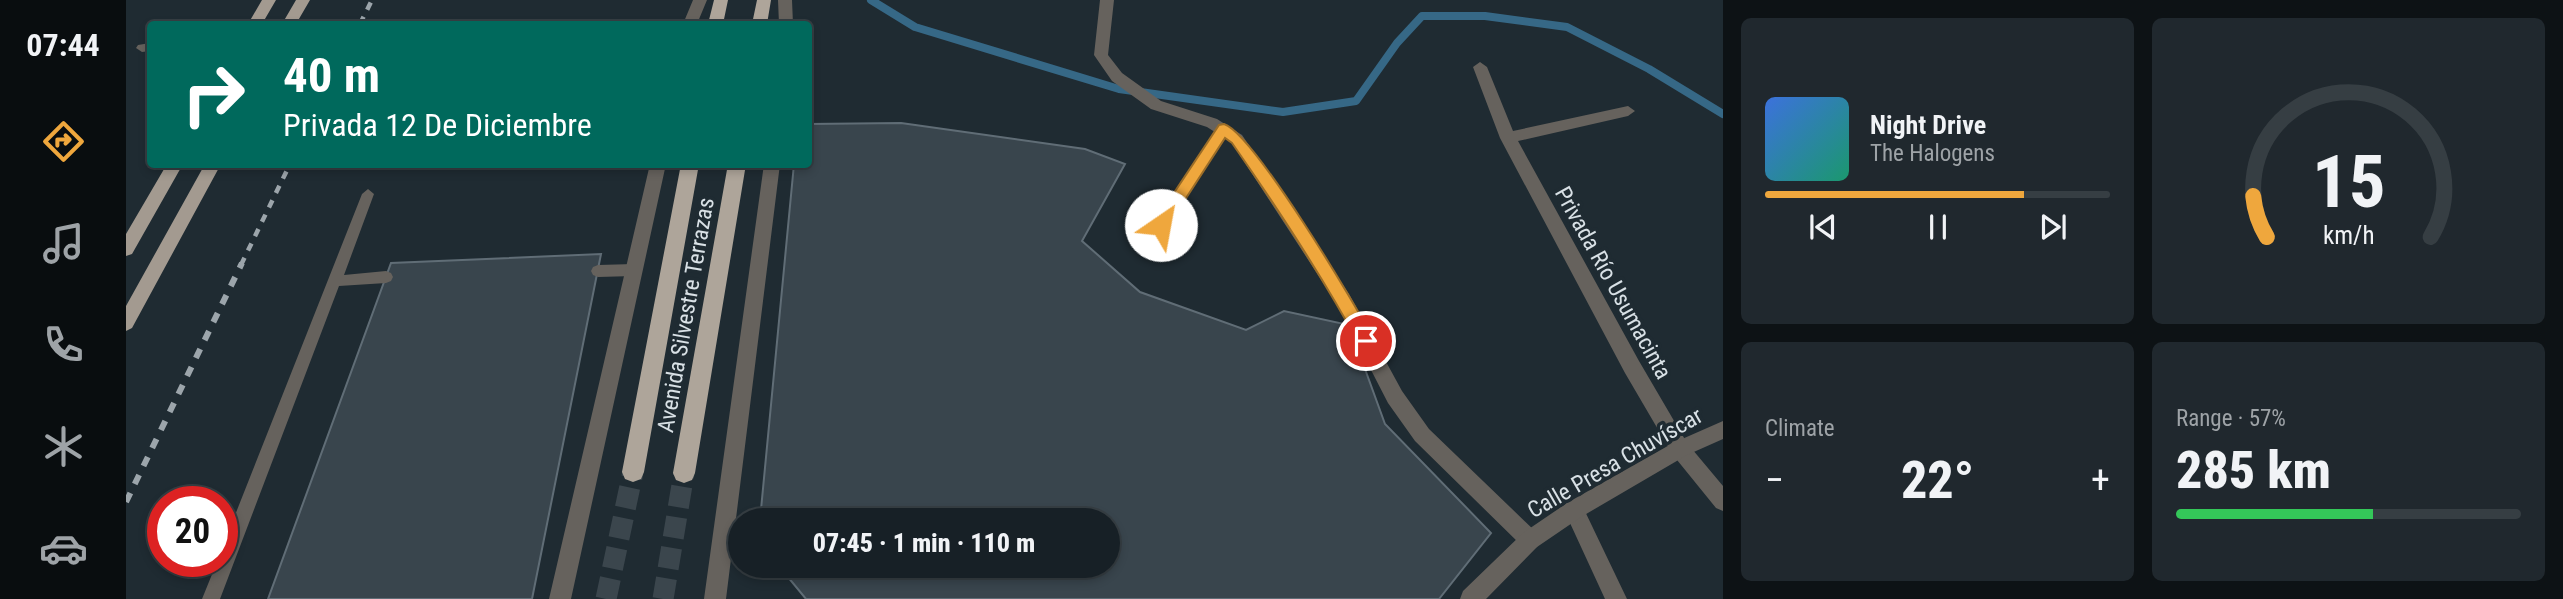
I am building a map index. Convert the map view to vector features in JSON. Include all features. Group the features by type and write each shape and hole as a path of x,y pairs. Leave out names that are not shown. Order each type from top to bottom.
{"highway":[{"path":"717,21 721,0"},
{"path":"760,21 764,0"},
{"name":"Avenida Silvestre Terrazas","path":"633,472 689,168"},
{"name":"Avenida Silvestre Terrazas","path":"684,473 736,168"}],"main road":[{"path":"257,21 269,0"},
{"path":"291,21 303,0"},
{"path":"126,249 172,168"},
{"path":"126,323 211,168"}],"street":[{"path":"691,21 700,0"},
{"path":"785,0 786,21"},
{"path":"1107,0 1101,55 1107,67 1134,91 1156,105 1230,134 1343,299 1408,416 1439,452 1530,540"},
{"name":"Privada Río Usumacinta","path":"1480,68 1508,138 1632,367 1680,449 1723,501"},
{"path":"1508,138 1628,111"},
{"path":"559,599 657,168"},
{"path":"715,599 771,168"},
{"name":"Calle Presa Chuvíscar","path":"1471,599 1530,540 1574,510 1680,449 1723,430"},
{"path":"1574,510 1616,599"}],"lane":[{"path":"1161,225 1230,134"},
{"path":"211,599 368,194"},
{"path":"598,271 634,270"},
{"path":"334,281 386,277"}],"building":[{"path":"901,123 1085,149 1125,164 1082,241 1140,292 1246,330 1284,311 1349,325 1385,424 1491,533 1439,599 806,599 789,578 1120,578 1120,508 761,508 794,168 812,168 812,124"},
{"path":"601,254 532,599 268,599 391,263"}],"waterway":[{"path":"871,0 915,27 1119,89 1283,112 1356,101 1397,43 1422,16 1485,16 1567,27 1649,69 1723,114"}],"tunnel":[{"path":"606,599 633,472"},
{"path":"663,599 684,473"}],"railway":[{"path":"362,21 372,0"},
{"path":"241,265 288,168"},
{"path":"126,502 242,263"}],"route":[{"path":"1161,225 1224,129 1237,139 1279,200 1343,299 1366,341"}]}
